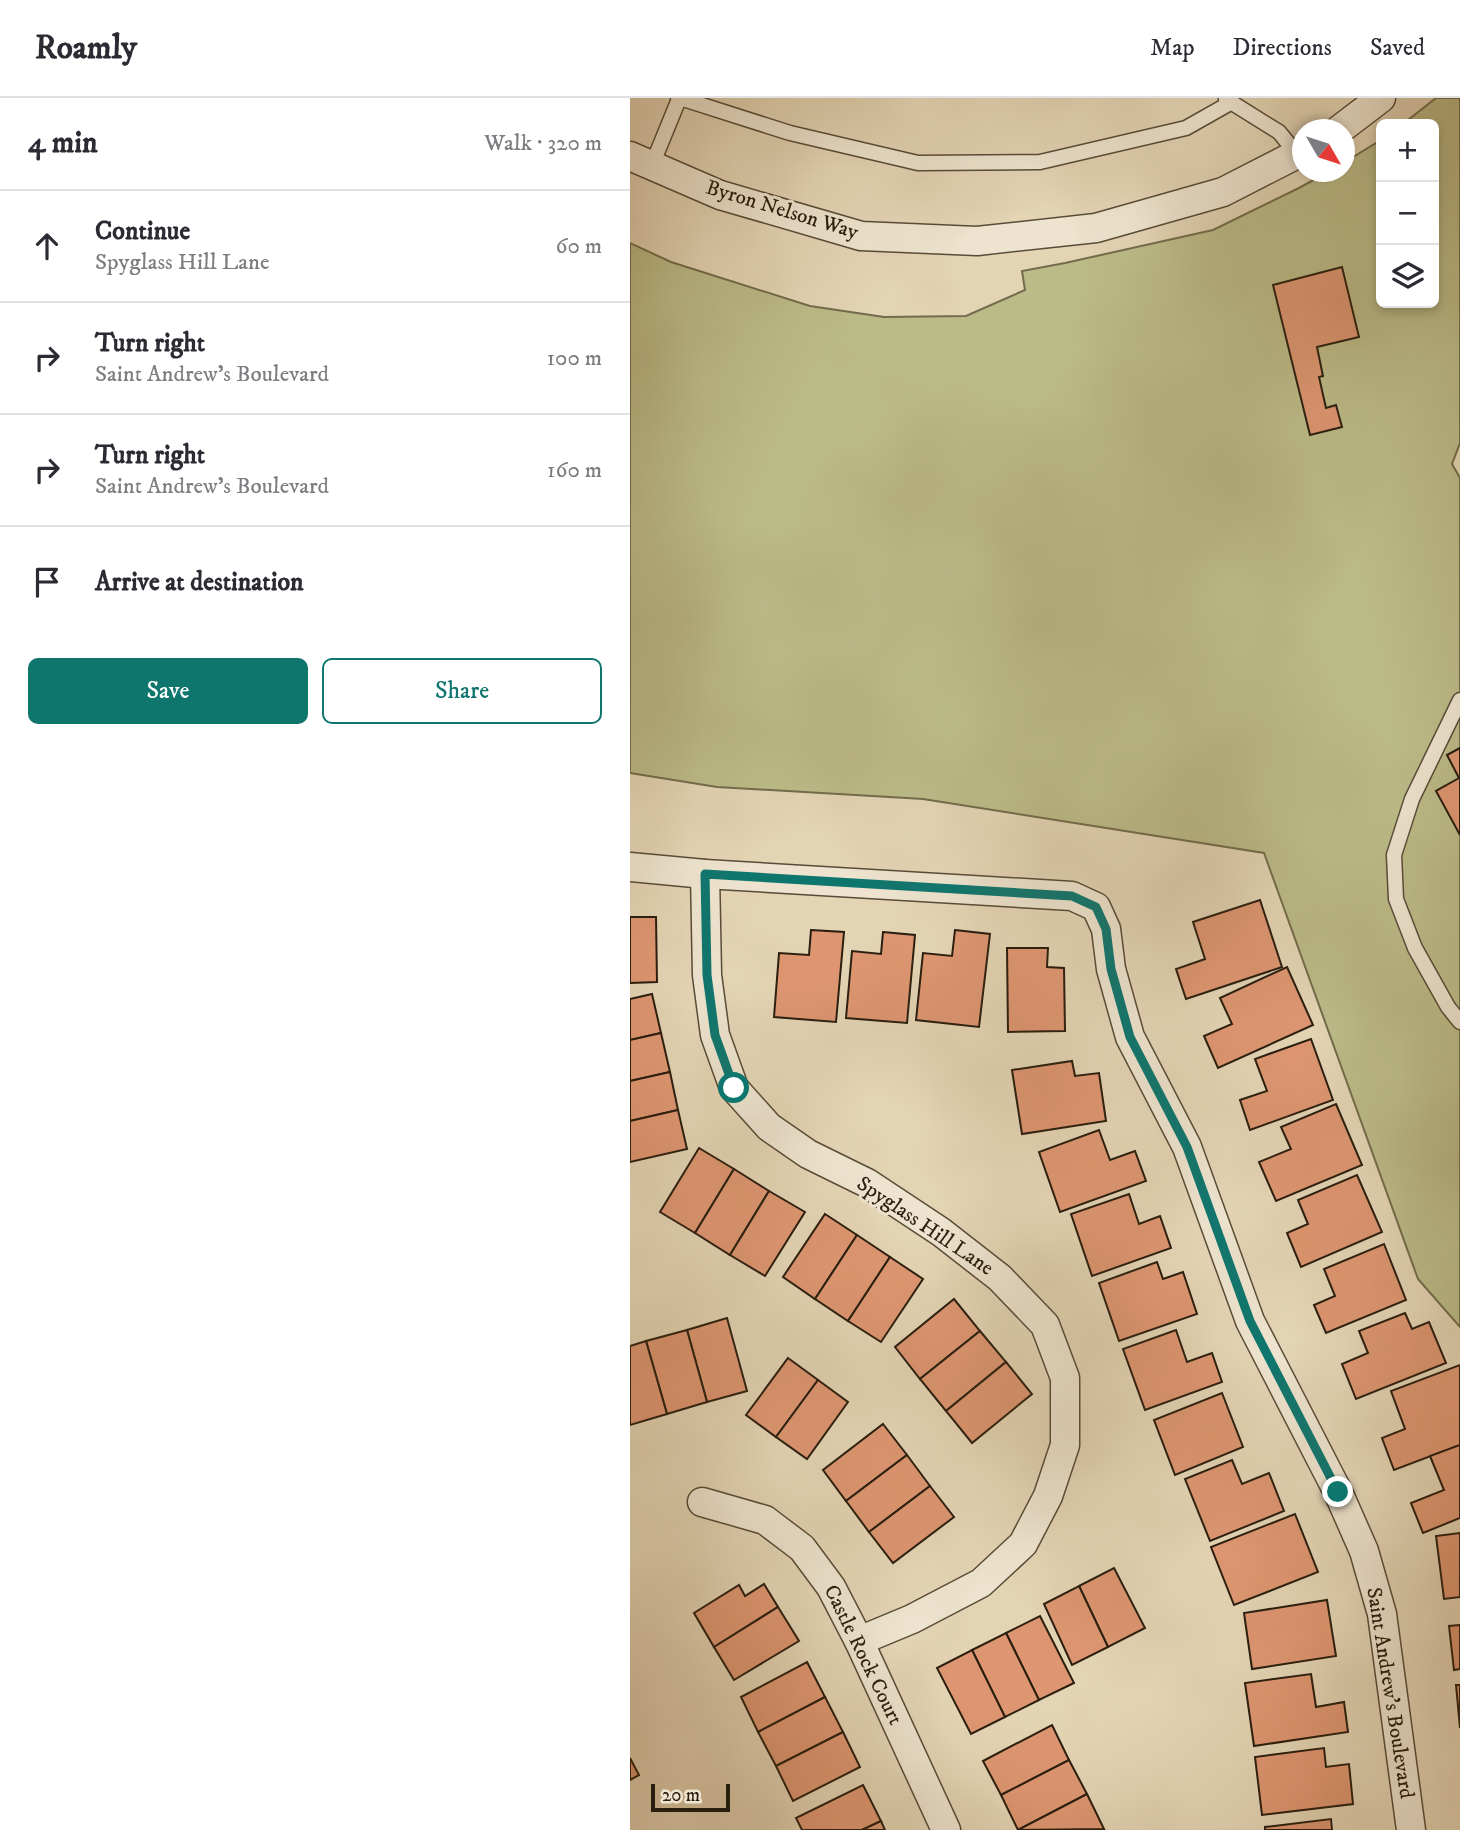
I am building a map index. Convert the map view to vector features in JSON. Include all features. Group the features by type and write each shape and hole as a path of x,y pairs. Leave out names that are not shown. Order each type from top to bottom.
{"street":[{"path":"1352,119 1377,99"},
{"name":"Byron Nelson Way","path":"641,161 720,195 861,236 977,241 1096,228 1223,192 1292,157"},
{"name":"Saint Andrew's Boulevard","path":"630,867 1072,896 1096,907 1106,929 1111,969 1130,1037 1187,1147 1250,1321 1338,1492 1364,1551 1382,1614 1411,1830"},
{"name":"Spyglass Hill Lane","path":"705,874 707,975 715,1035 734,1088 769,1127 808,1154 867,1183 941,1232 1000,1278 1045,1325 1065,1378 1065,1446 1048,1496 1023,1544 981,1583 912,1619 859,1641"},
{"name":"Castle Rock Court","path":"702,1502 765,1520 802,1548 831,1587 859,1641 946,1830"}],"lane":[{"path":"641,161 679,98 790,133 918,163 1040,162 1186,128 1228,100 1279,132 1292,145"},
{"path":"1460,700 1412,799 1394,855 1396,899 1410,936 1447,1007 1460,1022"}],"green space":[{"path":"1436,98 1460,98 1460,443 1452,464 1460,478 1460,1327 1418,1279 1264,853 923,799 717,787 630,773 630,243 671,262 810,306 884,317 966,316 1025,290 1022,271 1213,230 1310,182 1355,182 1355,156 1376,143 1376,308 1439,308 1439,119 1409,119"}],"building":[{"path":"1342,267 1359,337 1317,347 1323,376 1319,377 1326,408 1336,405 1342,427 1310,435 1273,285"},
{"path":"1460,748 1460,835 1436,791 1459,778 1447,755"},
{"path":"1260,900 1282,967 1186,999 1176,969 1205,959 1193,922"},
{"path":"630,917 656,917 657,982 630,983"},
{"path":"811,930 844,932 836,1022 774,1017 779,953 809,955"},
{"path":"955,930 990,934 979,1027 916,1020 923,953 952,956"},
{"path":"883,932 915,935 907,1023 846,1018 852,951 881,954"},
{"path":"1007,948 1048,948 1047,967 1064,968 1065,1031 1008,1032"},
{"path":"1287,967 1313,1025 1218,1068 1204,1036 1232,1024 1220,998"},
{"path":"652,994 661,1033 630,1040 630,999"},
{"path":"661,1033 670,1072 630,1081 630,1040"},
{"path":"1311,1039 1333,1100 1250,1130 1240,1100 1267,1091 1255,1059"},
{"path":"1072,1061 1075,1076 1099,1073 1106,1121 1022,1134 1012,1070"},
{"path":"670,1072 678,1110 630,1121 630,1081"},
{"path":"1336,1104 1362,1165 1276,1201 1259,1162 1291,1149 1281,1127"},
{"path":"678,1110 687,1149 630,1162 630,1121"},
{"path":"1099,1130 1110,1160 1135,1151 1146,1181 1060,1212 1039,1152"},
{"path":"699,1148 734,1169 695,1233 660,1212"},
{"path":"734,1169 769,1191 730,1255 695,1233"},
{"path":"1357,1175 1382,1232 1301,1267 1287,1233 1308,1224 1298,1200"},
{"path":"769,1191 805,1212 765,1276 730,1255"},
{"path":"1129,1194 1139,1224 1160,1216 1171,1248 1092,1276 1071,1214"},
{"path":"825,1214 857,1235 815,1299 783,1277"},
{"path":"857,1235 890,1257 848,1321 815,1299"},
{"path":"1384,1244 1406,1300 1326,1333 1314,1305 1335,1296 1324,1269"},
{"path":"890,1257 923,1279 881,1342 848,1321"},
{"path":"1157,1262 1163,1279 1183,1272 1197,1314 1119,1341 1099,1283"},
{"path":"954,1299 980,1331 920,1379 895,1347"},
{"path":"1405,1313 1412,1329 1429,1322 1446,1363 1356,1399 1342,1364 1368,1353 1359,1331"},
{"path":"727,1318 747,1391 707,1402 687,1330"},
{"path":"687,1330 707,1402 667,1414 646,1341"},
{"path":"1176,1330 1187,1362 1212,1353 1222,1382 1145,1410 1123,1349"},
{"path":"980,1331 1006,1362 946,1411 920,1379"},
{"path":"646,1341 667,1414 630,1425 630,1346"},
{"path":"788,1358 818,1380 776,1437 746,1415"},
{"path":"1006,1362 1032,1394 972,1443 946,1411"},
{"path":"1460,1365 1460,1445 1394,1470 1382,1438 1405,1429 1391,1391"},
{"path":"818,1380 848,1402 807,1459 776,1437"},
{"path":"1222,1393 1243,1447 1175,1475 1154,1420"},
{"path":"883,1424 907,1455 846,1501 823,1470"},
{"path":"1460,1445 1460,1518 1423,1533 1411,1503 1444,1490 1430,1456"},
{"path":"907,1455 930,1486 869,1532 846,1501"},
{"path":"1232,1460 1242,1484 1269,1473 1284,1511 1210,1541 1185,1479"},
{"path":"930,1486 954,1517 893,1563 869,1532"},
{"path":"1295,1514 1318,1572 1234,1605 1211,1547"},
{"path":"1460,1533 1460,1597 1444,1599 1436,1536"},
{"path":"1114,1568 1145,1628 1108,1647 1079,1586"},
{"path":"764,1584 778,1607 714,1647 694,1613 739,1585 745,1596"},
{"path":"1079,1586 1108,1647 1072,1665 1044,1604"},
{"path":"1327,1600 1336,1656 1252,1669 1244,1613"},
{"path":"778,1607 799,1641 734,1680 714,1647"},
{"path":"1040,1616 1074,1683 1039,1700 1006,1633"},
{"path":"1460,1625 1460,1669 1454,1670 1449,1626"},
{"path":"1006,1633 1039,1700 1005,1717 972,1650"},
{"path":"972,1650 1005,1717 971,1734 937,1668"},
{"path":"807,1662 825,1697 758,1732 741,1697"},
{"path":"1311,1674 1316,1707 1344,1702 1348,1732 1254,1746 1245,1683"},
{"path":"1456,1685 1460,1685 1460,1728"},
{"path":"825,1697 843,1732 776,1766 758,1732"},
{"path":"1052,1725 1069,1760 1001,1795 983,1761"},
{"path":"843,1732 860,1767 793,1801 776,1766"},
{"path":"1324,1748 1326,1767 1349,1764 1353,1804 1262,1815 1255,1757"},
{"path":"630,1758 639,1775 630,1780"},
{"path":"1069,1760 1087,1794 1018,1830 1001,1795"},
{"path":"863,1785 881,1821 862,1830 802,1830 796,1818"},
{"path":"1087,1794 1104,1829 1018,1830"},
{"path":"1331,1819 1332,1830 1265,1830 1265,1827"},
{"path":"881,1821 885,1830 862,1830"}],"route":[{"path":"734,1088 715,1035 707,975 705,874 1072,896 1096,907 1106,929 1111,969 1130,1037 1187,1147 1250,1321 1338,1492"}]}
